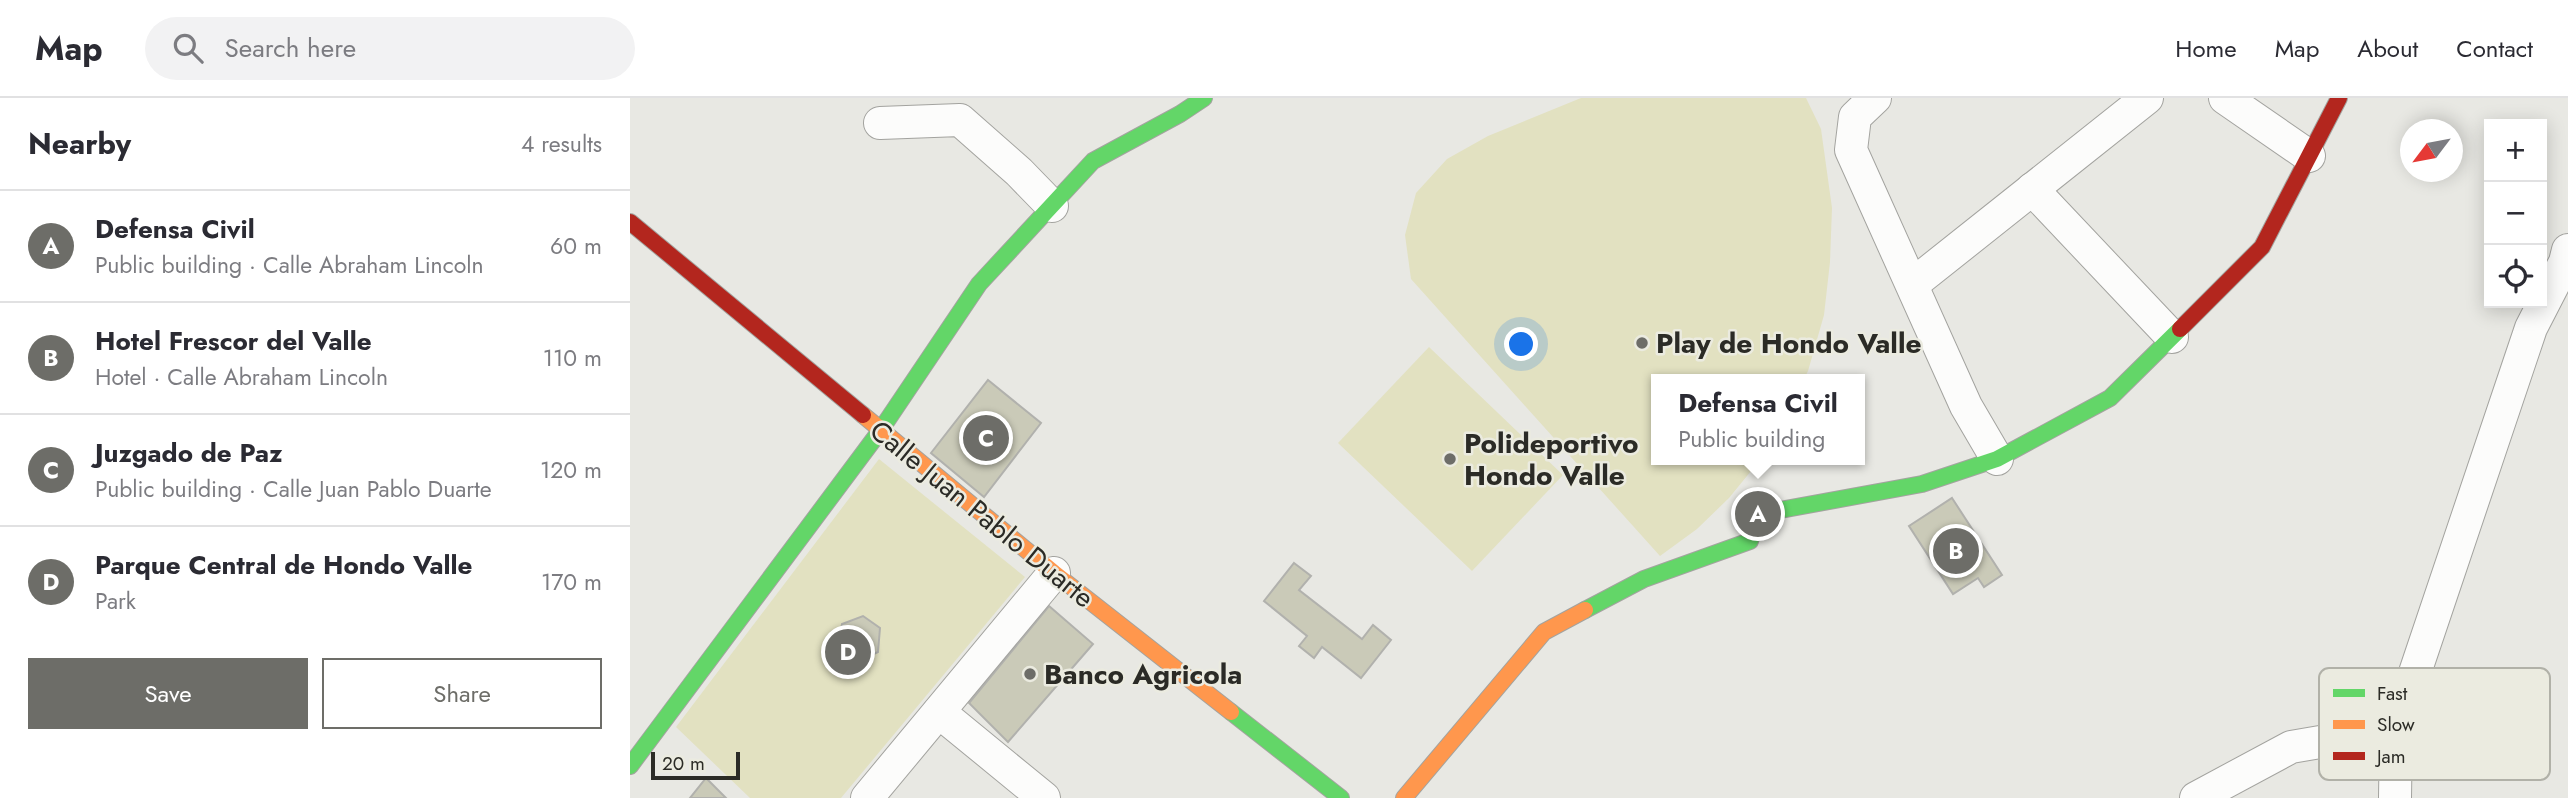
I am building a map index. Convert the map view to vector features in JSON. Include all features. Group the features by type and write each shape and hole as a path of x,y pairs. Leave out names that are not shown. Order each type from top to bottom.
{"street":[{"path":"630,766 880,431 979,284 1093,161 1204,98"},
{"path":"1875,98 1855,117 1851,150 1966,407 1997,459"},
{"path":"1913,284 2147,98"},
{"path":"2225,98 2309,156"},
{"path":"1404,798 1544,632 1644,579 1750,541 1758,514 1922,484 1997,459 2110,398 2262,247 2339,98"},
{"path":"880,123 960,120 1020,172 1052,206"},
{"path":"2032,189 2172,337"},
{"name":"Calle Juan Pablo Duarte","path":"635,236 1054,573 1340,798"},
{"path":"2417,668 2531,328 2565,262 2568,250"},
{"path":"867,798 1054,573"},
{"path":"939,712 1044,798"},
{"path":"2196,798 2291,747 2319,742"},
{"path":"2395,780 2395,798"}],"green space":[{"name":"Play de Hondo Valle","path":"1581,98 1806,98 1821,129 1832,208 1830,262 1824,315 1808,371 1806,374 1651,374 1651,465 1756,465 1729,498 1697,529 1660,556 1411,279 1405,235 1416,193 1447,159 1488,136"},
{"name":"Polideportivo Hondo Valle","path":"1429,347 1563,475 1472,571 1338,443"},
{"path":"879,459 1025,577 841,798 750,798 676,727"}],"building":[{"path":"988,380 1041,423 984,497 931,453"},
{"path":"1952,498 2002,575 1984,587 1978,578 1953,594 1909,526"},
{"path":"1294,563 1311,576 1299,590 1362,639 1373,625 1391,640 1361,678 1322,647 1314,658 1299,646 1307,636 1264,601"},
{"name":"Banco Agricola","path":"1049,606 1093,644 1008,742 969,703"},
{"path":"863,616 880,628 878,652 856,662 838,646 842,624"},
{"path":"706,778 726,798 690,798"}],"traffic: fast":[{"path":"630,766 880,431 979,284 1093,161 1204,98"},
{"path":"1585,610 1644,579 1750,541 1758,514 1922,484 1997,459 2110,398 2180,329"},
{"path":"1231,712 1341,798"}],"traffic: slow":[{"path":"863,415 1054,573 1231,712"},
{"path":"1404,798 1544,632 1585,610"}],"traffic: jam":[{"path":"2180,329 2262,247 2339,98"},
{"path":"630,222 863,415"}],"place":[{"name":"Play de Hondo Valle","path":"1642,343"},
{"name":"Juzgado de Paz","path":"986,438"},
{"name":"Polideportivo Hondo Valle","path":"1450,459"},
{"name":"Defensa Civil","path":"1758,514"},
{"name":"Hotel Frescor del Valle","path":"1956,551"},
{"name":"Parque Central de Hondo Valle","path":"848,652"},
{"name":"Banco Agricola","path":"1030,674"}]}
